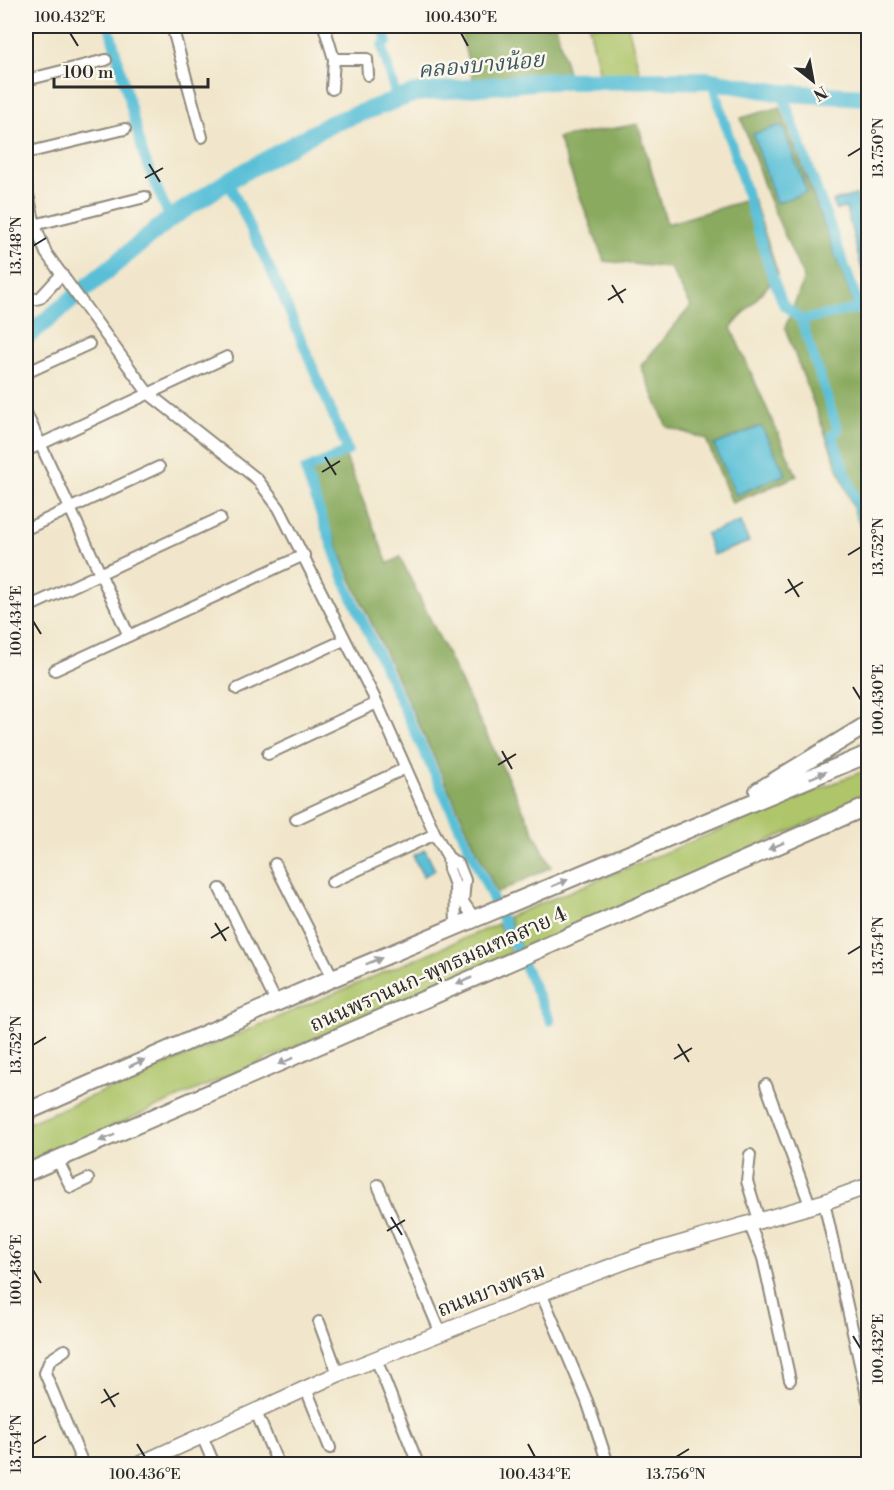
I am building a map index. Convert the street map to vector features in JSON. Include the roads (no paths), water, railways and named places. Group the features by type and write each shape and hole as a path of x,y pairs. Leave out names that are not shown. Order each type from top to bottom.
{"main road":[{"path":"711,820 868,724"},
{"name":"ถนนพรานนก-พุทธมณฑลสาย 4","path":"26,1112 276,1002 868,754"},
{"name":"ถนนพรานนก-พุทธมณฑลสาย 4","path":"26,1173 868,806"}],"street":[{"path":"172,26 201,137"},
{"path":"324,26 334,59 332,89"},
{"path":"334,59 367,59 368,75"},
{"path":"26,80 106,60"},
{"path":"26,153 125,129"},
{"path":"26,186 30,226 46,253 96,323 107,333 148,393 257,479 279,508 377,703 435,834 448,857 449,869 455,885 456,927"},
{"path":"30,226 145,197"},
{"path":"26,301 40,297 62,274"},
{"path":"26,373 89,344"},
{"path":"26,451 226,357"},
{"path":"26,413 129,636"},
{"path":"26,529 159,467"},
{"path":"26,608 220,518"},
{"path":"55,670 304,555"},
{"path":"237,690 344,640"},
{"path":"268,754 377,703"},
{"path":"296,819 405,768"},
{"path":"332,882 435,834"},
{"path":"448,857 459,864 465,880 464,902 475,919"},
{"path":"275,864 333,978"},
{"path":"220,889 276,1002"},
{"path":"766,1085 817,1203 868,1400"},
{"path":"750,1155 747,1181 754,1222 790,1380"},
{"path":"57,1159 71,1187 88,1179"},
{"path":"378,1185 440,1331"},
{"name":"ถนนบางพรม","path":"148,1463 338,1374 440,1331 645,1254 868,1186"},
{"path":"541,1293 587,1401 608,1464"},
{"path":"319,1322 338,1374"},
{"path":"64,1350 50,1360 45,1373 83,1464"},
{"path":"376,1359 418,1464"},
{"path":"306,1389 330,1448"},
{"path":"256,1412 278,1464"},
{"path":"202,1436 214,1464"}],"water":[{"path":"782,125 807,192 776,203 753,134"},
{"path":"856,195 868,244 868,292 846,208 836,210 833,201"},
{"path":"761,426 786,474 736,495 714,445"},
{"path":"740,522 749,542 713,555 706,534"},
{"path":"425,850 435,870 423,876 413,856"}],"waterway":[{"path":"109,26 144,157 170,219"},
{"path":"382,26 387,42 382,46 397,100"},
{"name":"คลองบางน้อย","path":"26,337 170,219 228,181 330,124 415,93 543,81 707,80 782,93 868,97"},
{"path":"712,81 770,270 783,304 801,320"},
{"path":"782,93 860,308 801,320 838,430 832,435 868,534"},
{"path":"228,181 281,292 348,451 305,470 346,585 550,1021"}]}
